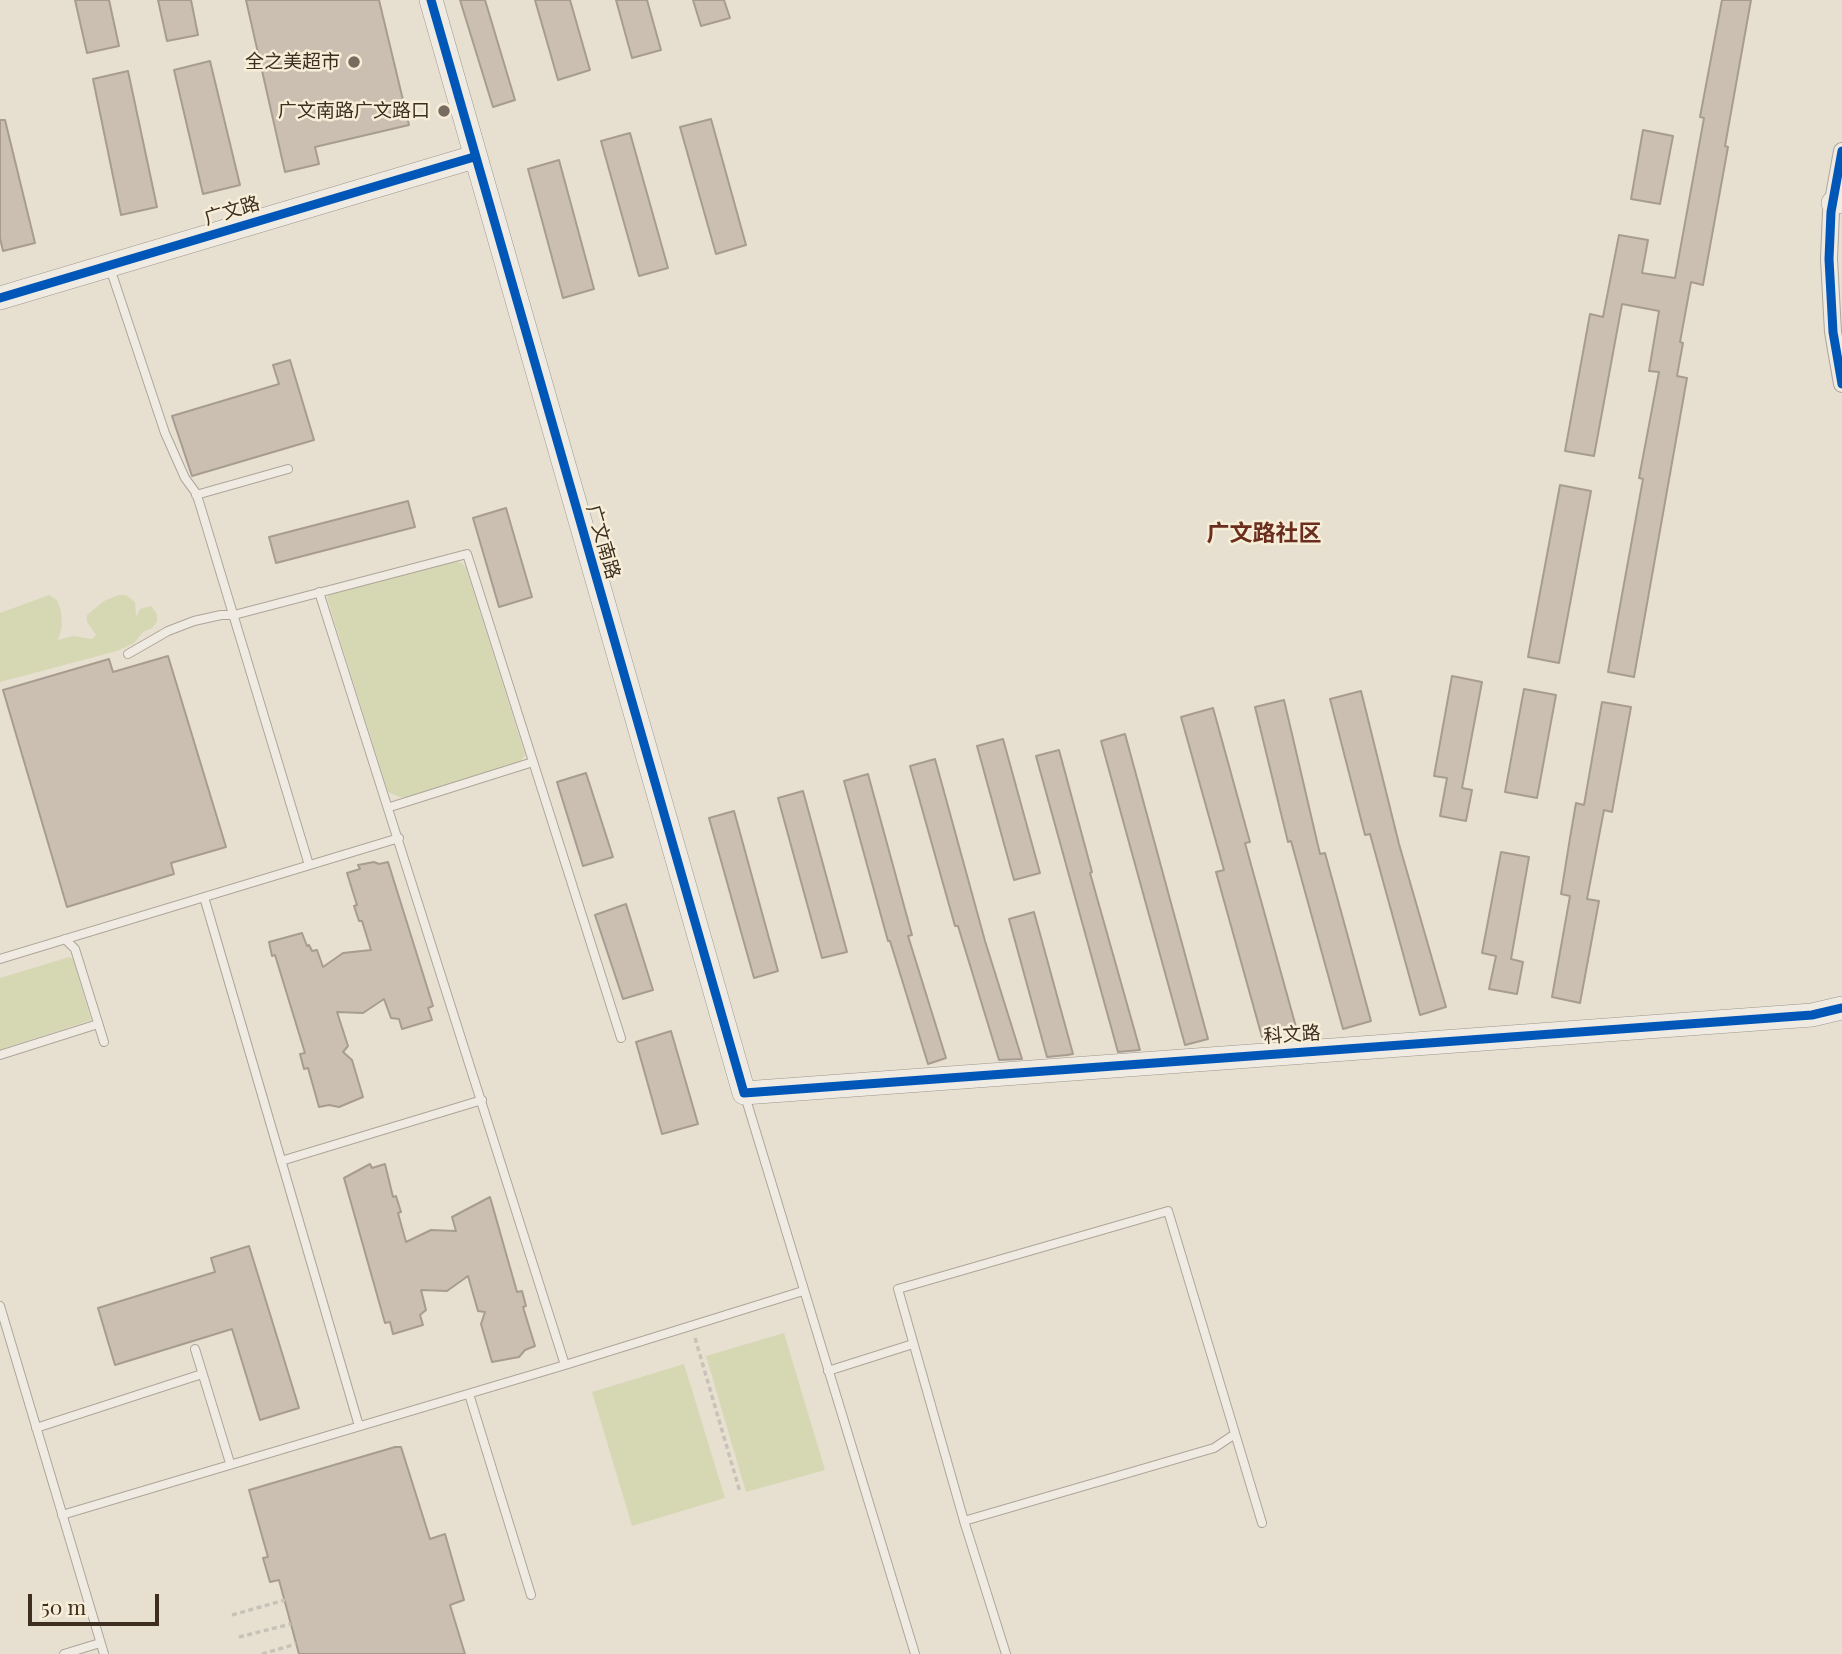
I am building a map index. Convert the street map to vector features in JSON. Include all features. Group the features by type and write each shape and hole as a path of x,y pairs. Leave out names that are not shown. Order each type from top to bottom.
{"street":[{"name":"广文南路","path":"414,0 453,131 474,157"},
{"name":"广文南路","path":"430,0 744,1093"},
{"path":"1842,151 1829,259 1833,332 1842,384"},
{"name":"广文路","path":"0,298 474,157"},
{"name":"科文路","path":"744,1093 1812,1015 1842,1008"}],"lane":[{"path":"109,266 165,433 185,478 197,495 309,865"},
{"path":"197,495 288,469"},
{"path":"128,654 159,636 194,621 234,615 467,554 621,1038"},
{"path":"320,592 565,1366"},
{"path":"390,807 533,762"},
{"path":"0,959 399,838"},
{"path":"204,897 359,1426"},
{"path":"65,939 75,949 104,1042"},
{"path":"0,1055 98,1024"},
{"path":"744,1093 915,1654"},
{"path":"281,1161 482,1100"},
{"path":"1006,1654 964,1521 898,1289 1168,1211 1262,1523"},
{"path":"62,1515 230,1463 565,1366 803,1291"},
{"path":"0,1306 104,1654"},
{"path":"828,1371 913,1344"},
{"path":"195,1349 230,1463"},
{"path":"36,1428 202,1374"},
{"path":"469,1394 531,1595"},
{"path":"964,1521 1214,1448 1236,1434"},
{"path":"64,1654 100,1643"}],"path":[{"path":"692,1325 740,1492"},
{"path":"232,1615 285,1600"},
{"path":"239,1637 290,1624"},
{"path":"262,1654 296,1644"}],"green space":[{"path":"452,561 462,563 466,568 525,755 520,762 408,797 400,797 388,792 327,598 330,593"},
{"path":"49,595 57,600 61,611 62,627 58,640 73,636 92,639 96,635 87,622 87,615 104,601 119,595 126,595 135,602 136,617 140,609 151,606 157,614 157,622 134,643 117,651 0,682 0,613"},
{"path":"69,957 73,959 91,1020 0,1050 0,978"},
{"path":"784,1333 825,1470 746,1492 706,1356"},
{"path":"684,1364 725,1498 632,1526 592,1392"}],"building":[{"path":"75,0 109,0 119,46 87,53"},
{"path":"158,0 191,0 198,35 167,41"},
{"path":"246,0 379,0 409,125 315,147 319,164 285,172"},
{"path":"460,0 485,0 515,100 493,107"},
{"path":"535,0 570,0 590,70 558,80"},
{"path":"616,0 647,0 661,50 632,58"},
{"path":"693,0 724,0 730,18 701,26"},
{"path":"1722,0 1751,0 1703,285 1691,282 1680,342 1683,343 1677,376 1687,378 1634,677 1608,672 1643,479 1639,478 1659,372 1649,371 1659,311 1622,304 1594,456 1565,451 1590,314 1603,317 1619,235 1648,240 1642,273 1675,278 1704,118 1700,117"},
{"path":"210,61 240,185 203,194 174,70"},
{"path":"128,71 157,207 121,215 93,79"},
{"path":"711,119 746,245 716,254 680,127"},
{"path":"0,120 5,120 35,243 3,251 0,238"},
{"path":"1643,130 1673,136 1660,204 1631,199"},
{"path":"630,133 668,268 639,276 601,141"},
{"path":"559,160 594,289 563,298 528,169"},
{"path":"290,360 314,440 192,476 172,416 279,384 273,365"},
{"path":"1560,485 1591,491 1559,663 1528,657"},
{"path":"408,501 415,527 276,563 269,537"},
{"path":"506,508 532,597 499,607 473,518"},
{"path":"168,656 226,847 171,863 174,874 67,907 3,690 109,659 113,672"},
{"path":"1452,676 1482,682 1462,788 1472,790 1466,821 1440,816 1447,778 1434,776"},
{"path":"1524,689 1556,695 1537,798 1505,792"},
{"path":"1361,691 1399,844 1446,1007 1420,1015 1370,834 1365,835 1330,699"},
{"path":"1284,700 1320,854 1325,853 1371,1021 1343,1029 1291,841 1288,842 1255,707"},
{"path":"1602,702 1631,707 1612,812 1604,810 1587,899 1599,901 1580,1003 1552,997 1570,896 1561,894 1570,838 1576,803 1584,805"},
{"path":"1213,708 1250,842 1245,843 1296,1027 1262,1037 1216,872 1224,870 1181,717"},
{"path":"1125,734 1208,1039 1185,1045 1101,741"},
{"path":"1003,739 1040,873 1014,880 977,746"},
{"path":"1059,750 1092,872 1090,873 1140,1050 1118,1052 1036,756"},
{"path":"935,759 985,941 1022,1059 999,1060 958,926 955,926 910,766"},
{"path":"586,773 613,857 583,866 557,782"},
{"path":"868,774 912,935 908,936 946,1058 928,1064 888,941 844,781"},
{"path":"803,791 847,952 822,958 778,798"},
{"path":"734,811 778,971 754,978 709,818"},
{"path":"1501,852 1529,857 1511,959 1523,962 1517,994 1489,989 1496,956 1482,953"},
{"path":"388,862 433,1006 428,1008 432,1020 402,1029 399,1019 391,1018 384,999 363,1013 337,1012 348,1046 343,1052 352,1060 363,1097 339,1107 319,1107 308,1068 304,1069 300,1054 305,1053 269,942 302,933 307,946 309,945 312,951 317,950 323,967 343,953 371,950 354,906 357,905 347,873 360,869 358,865"},
{"path":"626,904 653,990 623,999 595,915"},
{"path":"1034,912 1073,1054 1047,1057 1009,919"},
{"path":"671,1031 698,1124 662,1134 636,1042"},
{"path":"370,1164 372,1168 385,1164 393,1197 396,1196 401,1212 398,1213 406,1242 431,1230 456,1231 452,1217 490,1197 517,1292 522,1291 526,1306 523,1307 535,1346 525,1350 519,1357 492,1362 481,1324 485,1312 478,1311 468,1276 447,1291 421,1290 426,1310 420,1315 423,1325 393,1334 390,1322 385,1323 344,1178"},
{"path":"249,1246 299,1408 260,1420 232,1329 115,1365 98,1308 215,1272 211,1258"},
{"path":"401,1447 430,1539 445,1534 464,1600 450,1605 465,1654 299,1654 279,1580 270,1582 263,1558 268,1557 249,1490"}],"cycle path":[{"path":"431,0 744,1093 1812,1015 1842,1008"},
{"path":"1842,151 1831,212 1829,259 1833,332 1842,384"},
{"path":"0,298 474,157"}],"place":[{"name":"全之美超市","path":"354,62"},
{"name":"广文南路广文路口","path":"444,111"}],"district":[{"name":"广文路社区","path":"1264,534"}]}
